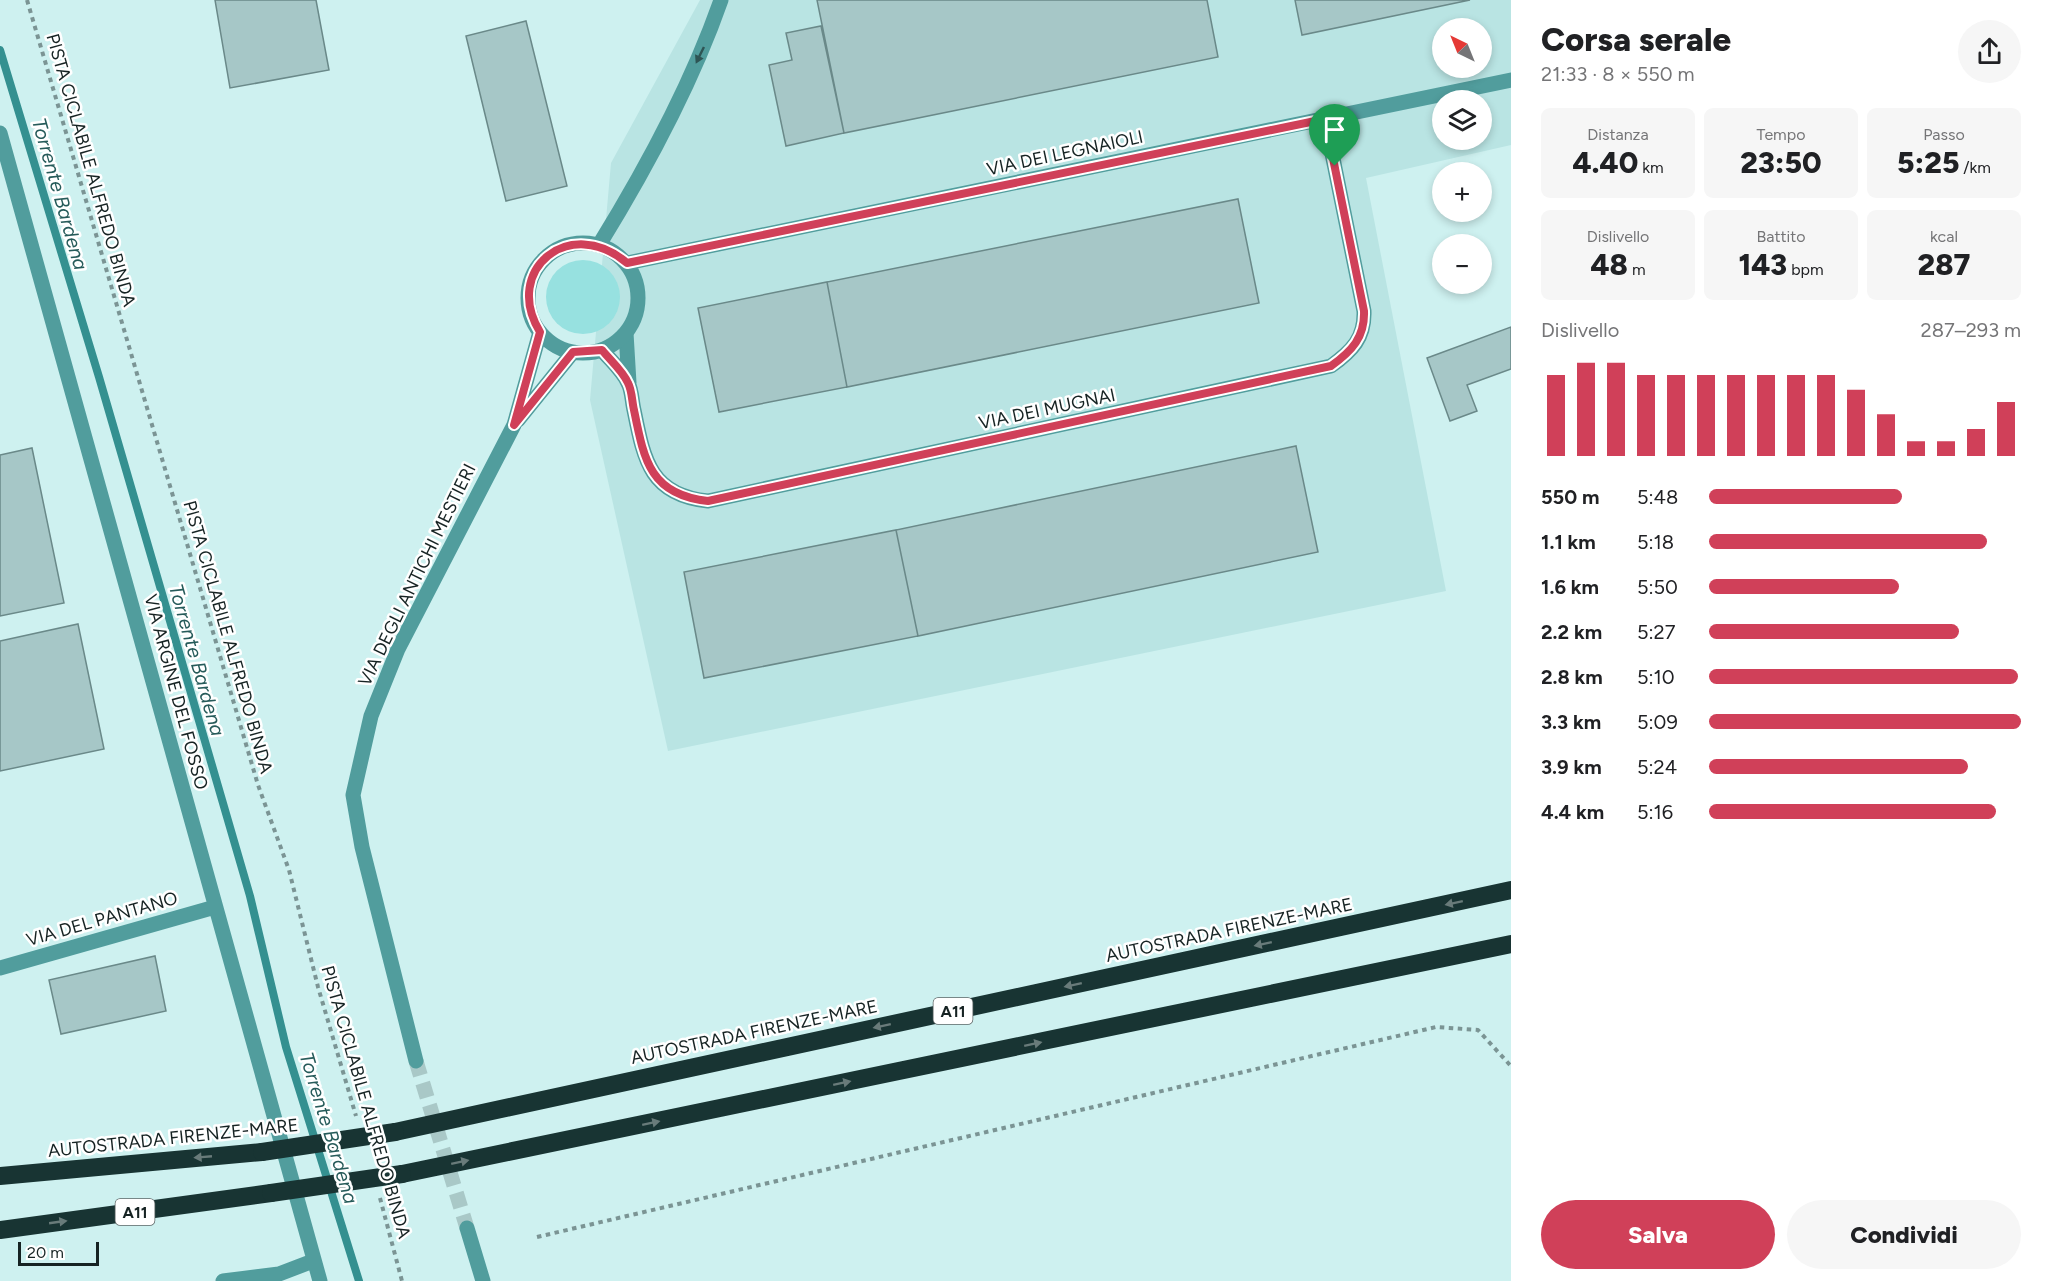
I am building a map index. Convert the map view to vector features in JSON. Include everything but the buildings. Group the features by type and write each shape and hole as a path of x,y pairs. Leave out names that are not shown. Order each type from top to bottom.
{"highway":[{"name":"AUTOSTRADA FIRENZE-MARE","path":"0,1176 262,1152 395,1132 1511,890"},
{"name":"A11","path":"0,1230 402,1174 1511,944"}],"street":[{"path":"599,245 641,177 707,42 721,0"},
{"name":"VIA DEI LEGNAIOLI","path":"627,263 1511,80"},
{"name":"VIA DEI MUGNAI","path":"602,350 629,383 643,454 649,469 672,492 690,499 708,501 1331,366 1358,341 1365,327 1364,311 1325,119"},
{"name":"VIA ARGINE DEL FOSSO","path":"0,133 320,1281"},
{"path":"584,243 599,245 614,252 627,263 638,290 634,320 626,333 602,350 573,352 555,345 540,332 532,320 529,289 533,275 554,251 568,245 584,243"},
{"name":"VIA DEGLI ANTICHI MESTIERI","path":"416,1061 362,847 353,795 371,716 398,650 514,425 540,332"},
{"path":"626,333 629,383"},
{"name":"VIA DEGLI ANTICHI MESTIERI","path":"514,425 573,352"},
{"name":"VIA DEL PANTANO","path":"0,968 215,907"},
{"path":"467,1228 483,1281"},
{"path":"223,1281 279,1274 313,1261"}],"path":[{"name":"PISTA CICLABILE ALFREDO BINDA","path":"27,0 258,785 289,870 318,987 358,1125"},
{"path":"537,1237 1436,1027 1478,1030 1510,1065 1511,1069"},
{"name":"PISTA CICLABILE ALFREDO BINDA","path":"378,1193 402,1281"}],"shaded area":[{"path":"700,0 1511,0 1511,145 1492,149 1492,90 1432,90 1432,150 1489,150 1366,178 1446,591 668,751 590,400 611,163"},
{"path":"583,260 597,263 609,271 617,283 620,297 617,311 609,323 597,331 583,334 569,331 557,323 549,311 546,297 549,283 557,271 569,263"}],"waterway":[{"name":"Torrente Bardena","path":"0,50 99,377 250,896 286,1047 359,1281"}],"tunnel":[{"path":"416,1061 467,1228"}],"route":[{"path":"1325,119 1335,166 1363,295 1365,327 1358,341 1346,355 1331,366 1312,372 708,501 690,499 672,492 649,469 643,454 629,383 602,350 588,353 573,352 514,425 540,332 532,320 529,305 529,289 533,275 554,251 568,245 584,243 599,245 614,252 627,263 1325,119"}]}
